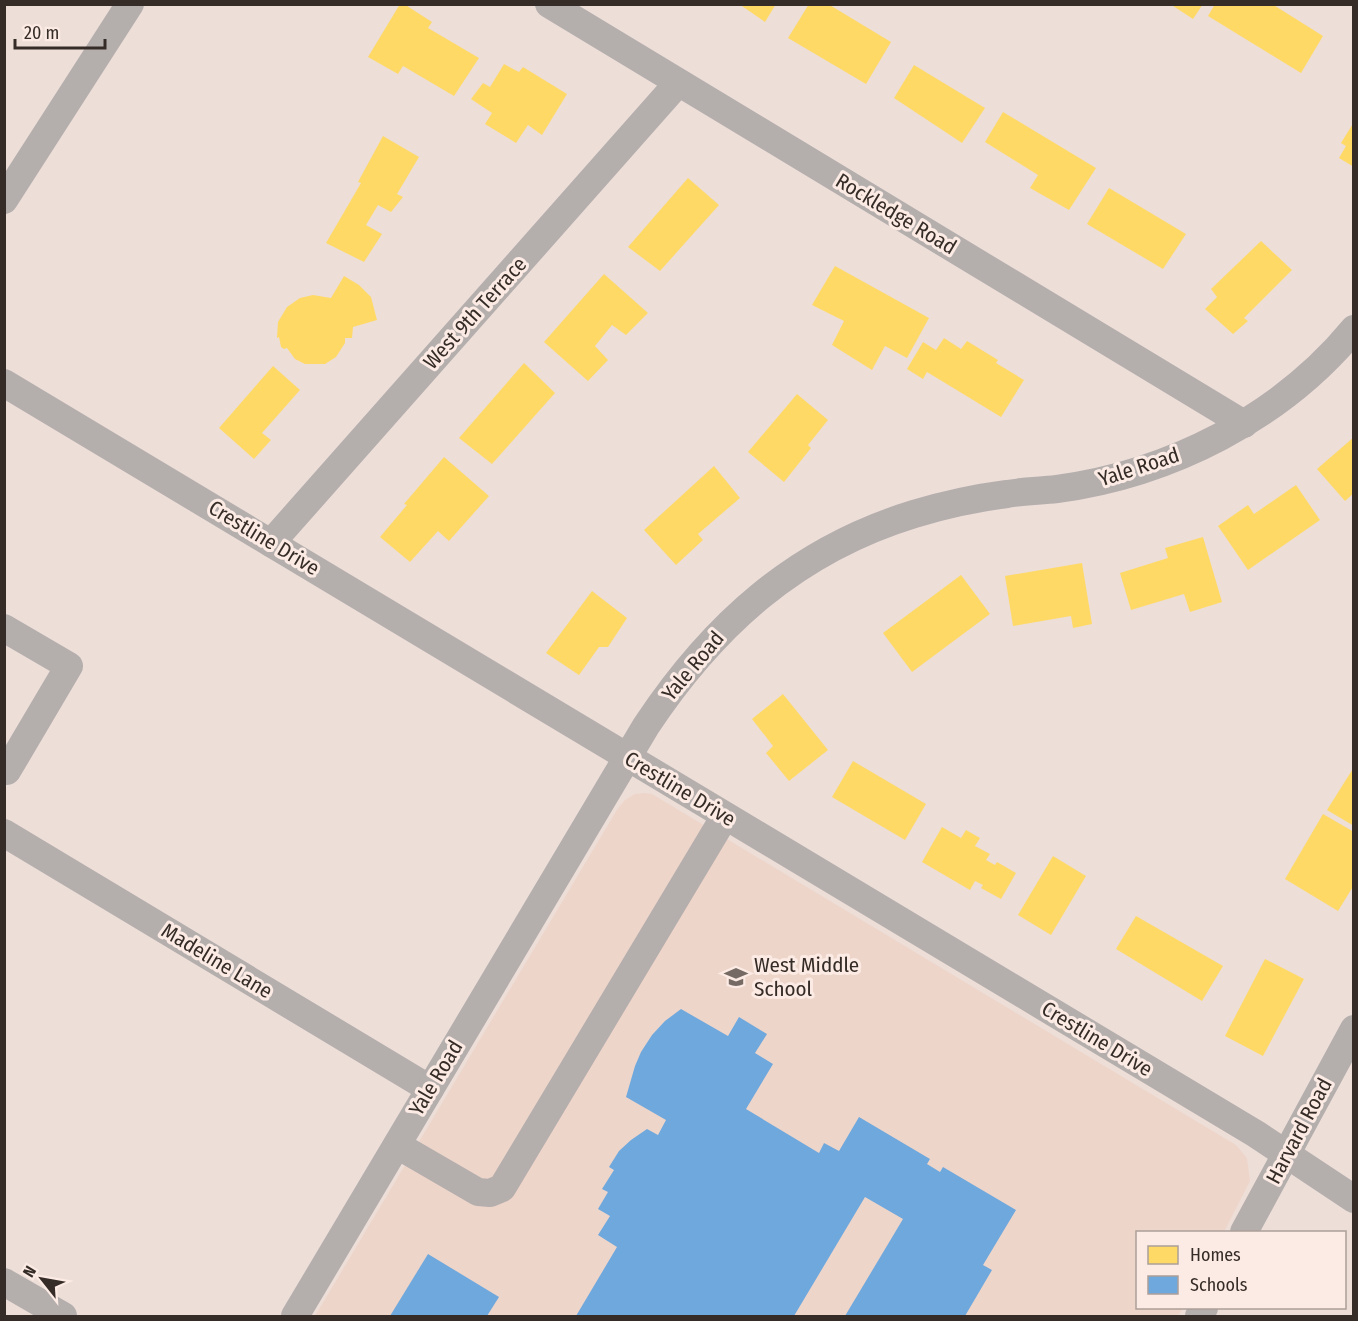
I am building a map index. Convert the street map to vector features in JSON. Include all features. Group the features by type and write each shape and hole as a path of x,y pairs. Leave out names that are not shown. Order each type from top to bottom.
{"street":[{"path":"4,200 130,4"},
{"name":"Rockledge Road","path":"549,4 1244,424"},
{"name":"West 9th Terrace","path":"271,543 678,83"},
{"name":"Yale Road","path":"295,1317 627,757 672,687 729,623 774,584 820,556 864,533 913,514 1009,493 1056,489 1138,472 1192,450 1244,424 1314,372 1353,329"},
{"name":"Crestline Drive","path":"4,383 1287,1154 1353,1199"},
{"path":"4,628 69,666 7,771 4,769"},
{"path":"397,1145 478,1192 490,1193 502,1188 725,816"},
{"name":"Madeline Lane","path":"4,833 430,1089"},
{"name":"Harvard Road","path":"1245,1231 1353,1029"},
{"path":"4,1282 63,1317"}],"shaded area":[{"name":"West Middle School","path":"635,794 652,794 1236,1145 1247,1158 1250,1181 1225,1231 1136,1231 1136,1309 1182,1309 1178,1316 315,1316 618,808"}],"building: Homes":[{"path":"400,4 404,4 432,22 428,28 479,58 454,96 403,66 398,74 368,57"},
{"path":"739,4 776,4 765,22"},
{"path":"809,4 828,4 891,42 866,84 788,38"},
{"path":"1170,4 1203,4 1193,19"},
{"path":"1215,4 1272,4 1323,36 1301,73 1208,16"},
{"path":"504,64 519,72 523,67 567,94 542,135 528,125 516,143 485,124 492,113 471,99 483,83 490,87"},
{"path":"914,65 985,108 962,143 894,98"},
{"path":"1003,112 1096,168 1069,210 1030,188 1038,175 985,142"},
{"path":"1354,122 1354,167 1339,158 1346,146 1341,143"},
{"path":"383,136 419,157 397,194 403,197 391,212 378,205 366,225 382,234 364,262 326,243 361,183 358,182"},
{"path":"688,178 719,205 660,271 628,247"},
{"path":"1109,188 1186,234 1163,269 1087,224"},
{"path":"1261,241 1292,270 1244,318 1248,321 1233,334 1205,309 1217,297 1211,289"},
{"path":"835,266 929,318 907,358 885,346 872,370 832,345 844,321 812,305"},
{"path":"604,274 648,313 626,335 612,325 595,346 608,360 588,381 544,342"},
{"path":"344,276 359,285 371,297 377,320 353,327 352,338 345,338 345,343 336,357 325,364 305,364 295,359 287,348 281,347 279,337 277,338 278,322 287,307 300,298 313,295 331,298"},
{"path":"944,338 961,349 967,341 998,360 996,363 1024,380 1001,417 927,372 923,379 907,369 923,342 936,350"},
{"path":"524,363 555,393 492,464 459,438"},
{"path":"273,366 300,390 262,433 271,440 254,459 219,428"},
{"path":"797,394 828,420 808,445 811,448 784,482 748,452"},
{"path":"1354,437 1354,493 1345,501 1317,469"},
{"path":"444,457 489,496 449,541 438,531 410,562 380,537 407,505 404,504"},
{"path":"714,466 740,498 698,534 703,540 676,565 644,530"},
{"path":"1296,485 1320,520 1248,570 1218,526 1248,505 1254,514"},
{"path":"1203,537 1222,602 1190,612 1184,594 1131,610 1120,573 1168,558 1165,548"},
{"path":"1082,563 1092,624 1073,628 1071,616 1013,626 1005,576"},
{"path":"961,575 990,614 912,672 883,633"},
{"path":"592,591 627,618 608,647 599,647 579,675 546,653"},
{"path":"783,694 828,750 789,781 766,753 773,746 752,719"},
{"path":"853,761 926,804 905,840 832,797"},
{"path":"1354,767 1354,826 1327,810"},
{"path":"1323,814 1354,832 1354,885 1338,911 1285,879"},
{"path":"942,827 961,838 966,830 980,838 975,846 990,854 986,860 995,865 997,862 1016,873 1001,899 981,888 983,885 975,881 970,890 922,862"},
{"path":"1053,856 1086,876 1051,935 1018,915"},
{"path":"1136,916 1223,966 1202,1001 1116,949"},
{"path":"1265,959 1304,979 1263,1056 1225,1036"}],"building: Schools":[{"path":"681,1009 728,1036 739,1017 767,1034 755,1053 773,1064 746,1109 819,1153 824,1143 839,1151 859,1117 930,1159 927,1164 940,1172 943,1167 1016,1210 983,1265 992,1270 965,1316 845,1316 903,1219 865,1197 794,1316 576,1316 617,1247 598,1235 610,1216 598,1209 608,1192 602,1189 614,1170 609,1167 619,1151 631,1140 647,1129 658,1135 666,1120 626,1097 635,1066 652,1035"},
{"path":"428,1254 499,1297 487,1316 390,1316"}],"place":[{"name":"West Middle School","path":"736,977"}]}
